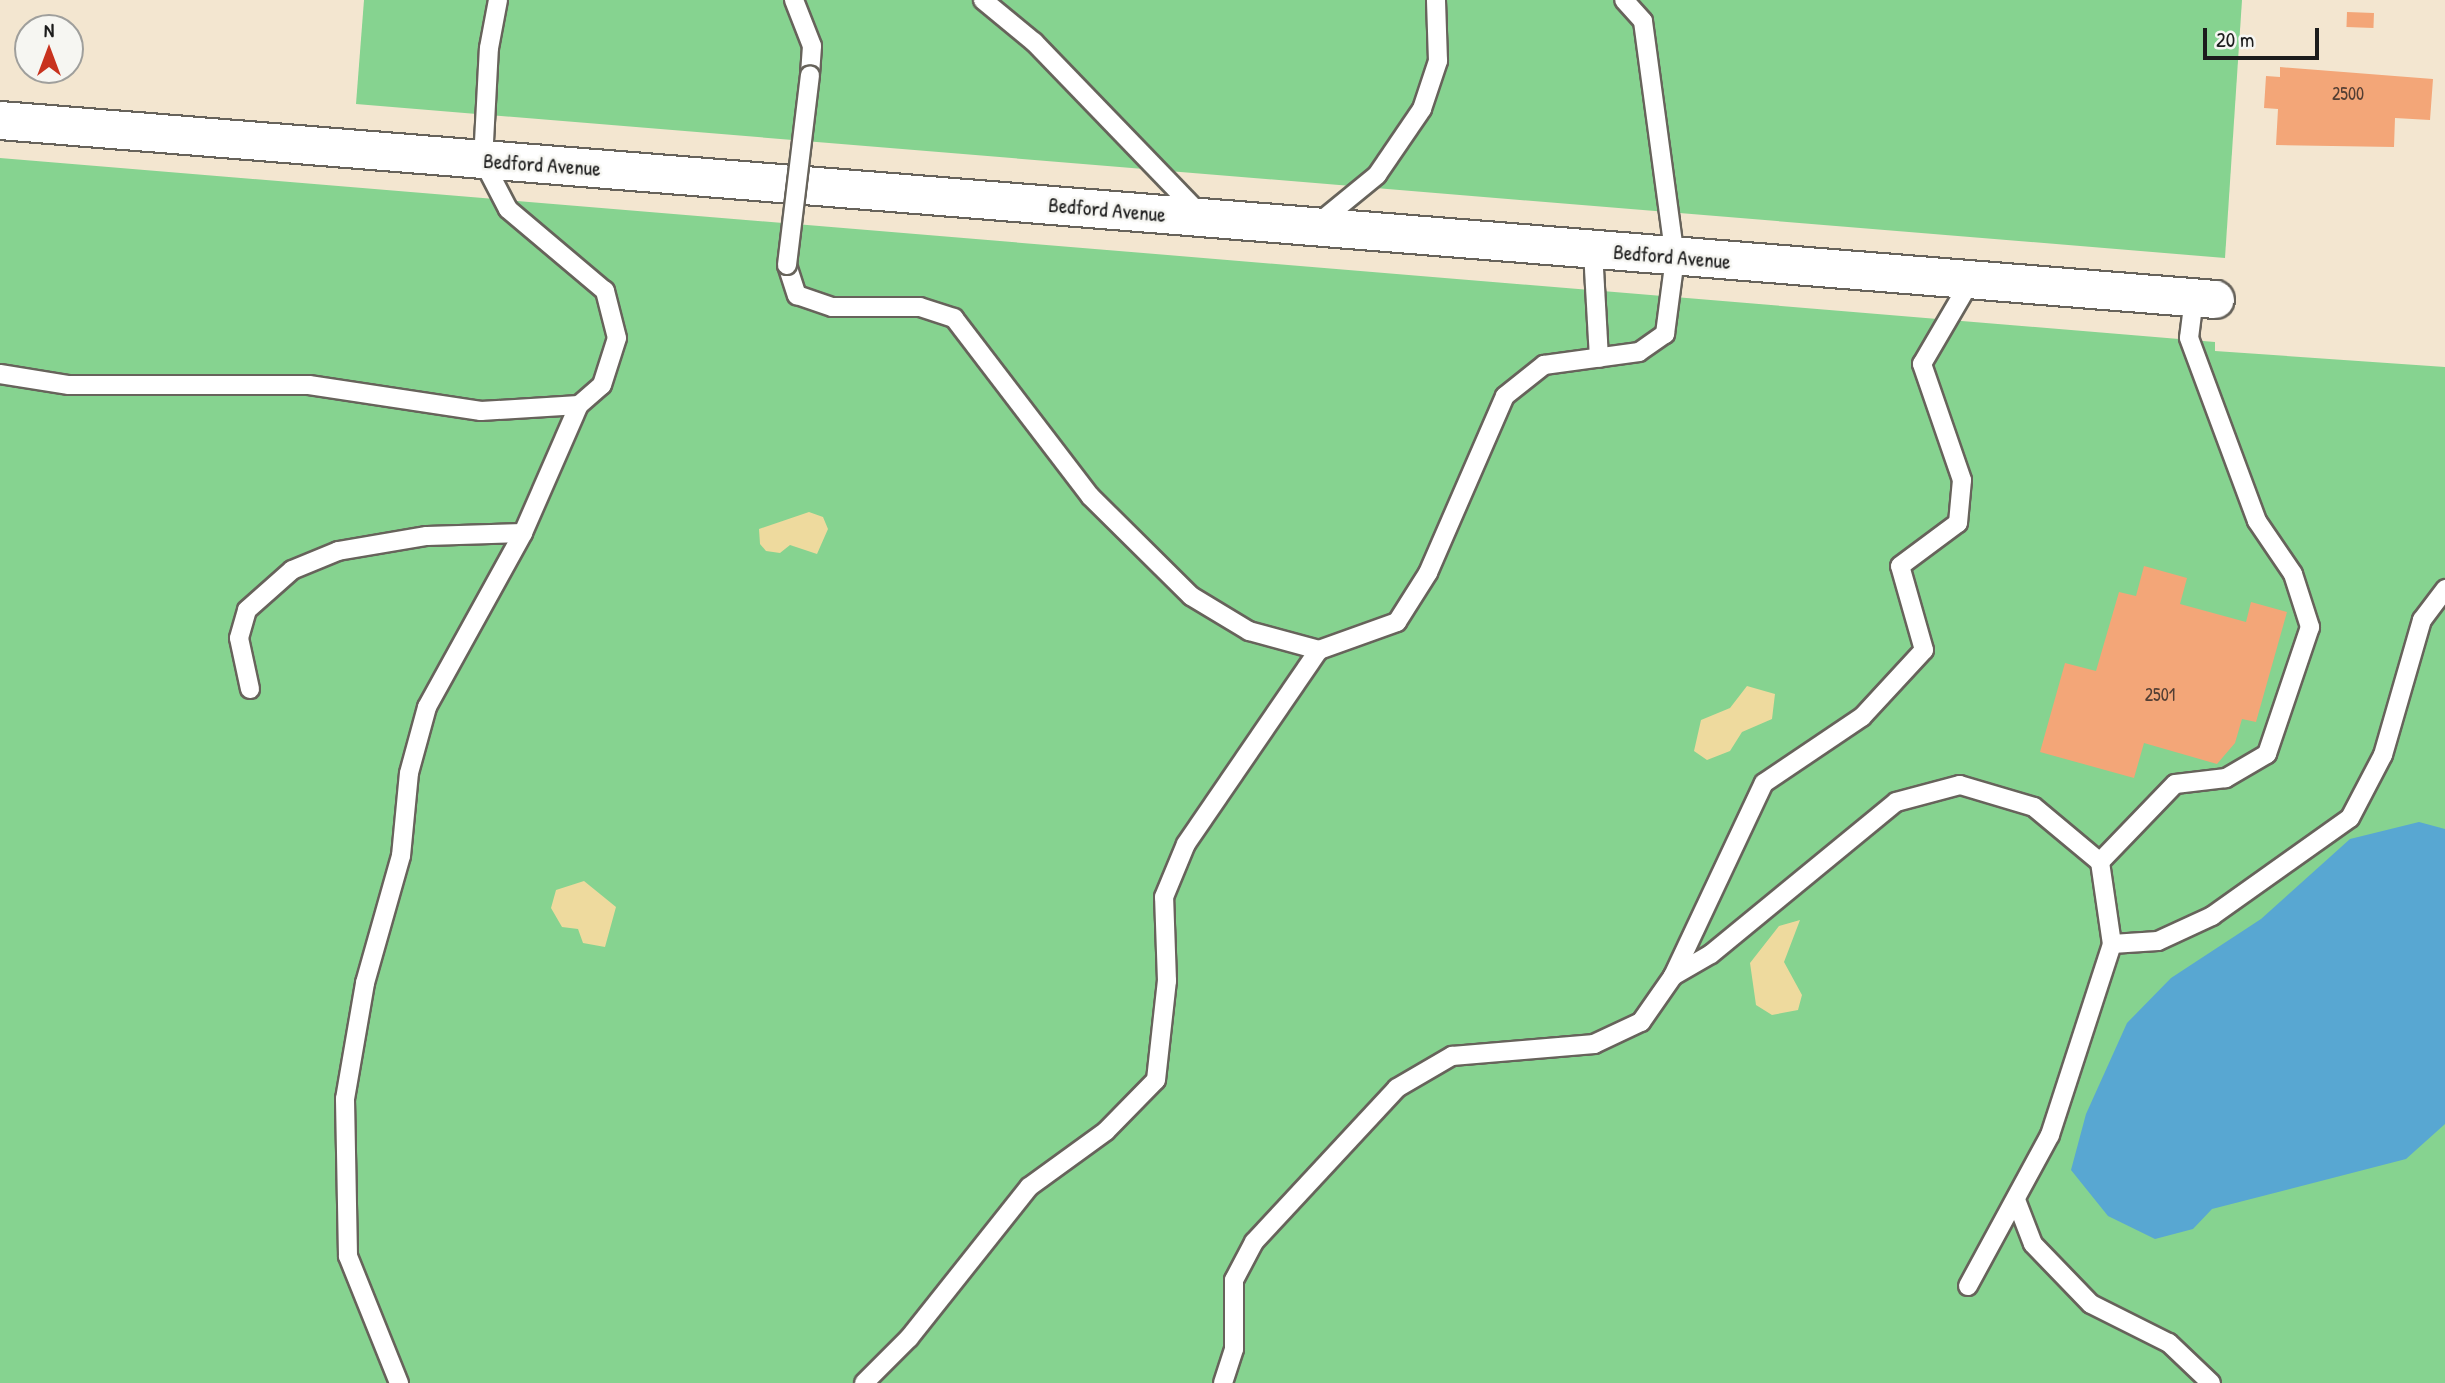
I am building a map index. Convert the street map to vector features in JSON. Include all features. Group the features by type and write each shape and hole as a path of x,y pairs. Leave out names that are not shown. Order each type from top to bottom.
{"street":[{"name":"Bedford Avenue","path":"0,120 2204,299"}],"lane":[{"path":"399,1383 348,1256 345,1099 365,983 401,856 410,773 427,707 523,533 579,405 602,385 617,338 605,291 508,209 483,161 489,48 498,0"},
{"path":"794,0 812,46 787,265 797,295 832,307 920,307 954,318 1090,496 1191,596 1249,631 1319,650"},
{"path":"983,0 1034,43 1204,218"},
{"path":"1313,227 1377,175 1422,109 1438,61 1436,0"},
{"path":"864,1383 909,1338 1029,1187 1106,1131 1156,1080 1167,981 1164,897 1226,778 1319,650 1397,622 1428,573 1505,396 1544,365 1639,352 1665,334 1675,258 1643,22 1624,0"},
{"path":"1593,251 1599,358"},
{"path":"1223,1383 1234,1349 1234,1280 1254,1242 1397,1088 1452,1056 1594,1044 1642,1021 1673,976 1764,783 1862,717 1924,650 1900,566 1958,523 1962,480 1922,364 1970,282"},
{"path":"2100,862 2175,784 2225,778 2267,754 2310,627 2293,574 2257,520 2189,338 2204,299"},
{"path":"0,374 69,385 309,385 481,411 579,405"},
{"path":"250,689 239,638 247,610 292,570 338,551 427,536 523,533"},
{"path":"2112,944 2158,941 2212,916 2350,818 2383,755 2422,620 2445,589"},
{"path":"1673,976 1711,954 1896,802 1960,785 2034,807 2100,862 2112,944 2049,1135 1968,1286"},
{"path":"2016,1200 2033,1244 2091,1304 2169,1343 2211,1383"}],"green space":[{"path":"364,0 2242,0 2225,258 356,104"},
{"path":"0,158 2215,342 2215,351 2445,367 2445,1383 0,1383"}],"sand":[{"path":"809,512 823,517 828,529 817,554 790,545 780,553 766,551 760,544 759,529"},
{"path":"1747,686 1775,694 1772,719 1742,732 1730,751 1707,760 1694,751 1701,720 1730,708"},
{"path":"584,881 616,907 605,947 583,943 578,929 562,927 551,908 556,890"},
{"path":"1800,920 1784,962 1802,995 1798,1010 1772,1015 1756,1005 1750,963 1779,926"}],"water":[{"path":"2419,822 2445,829 2445,1124 2406,1159 2212,1209 2193,1229 2155,1239 2108,1216 2071,1170 2086,1114 2127,1023 2171,978 2261,919 2350,839"}],"building":[{"path":"2347,12 2374,13 2373,28 2346,27"},
{"path":"2280,67 2433,79 2430,120 2395,118 2394,147 2276,145 2278,109 2264,108 2266,76 2280,77"},
{"path":"2144,566 2187,578 2180,604 2246,622 2251,602 2287,612 2256,722 2242,719 2235,743 2217,764 2144,743 2134,778 2040,752 2065,663 2096,671 2119,592 2136,596"}]}
